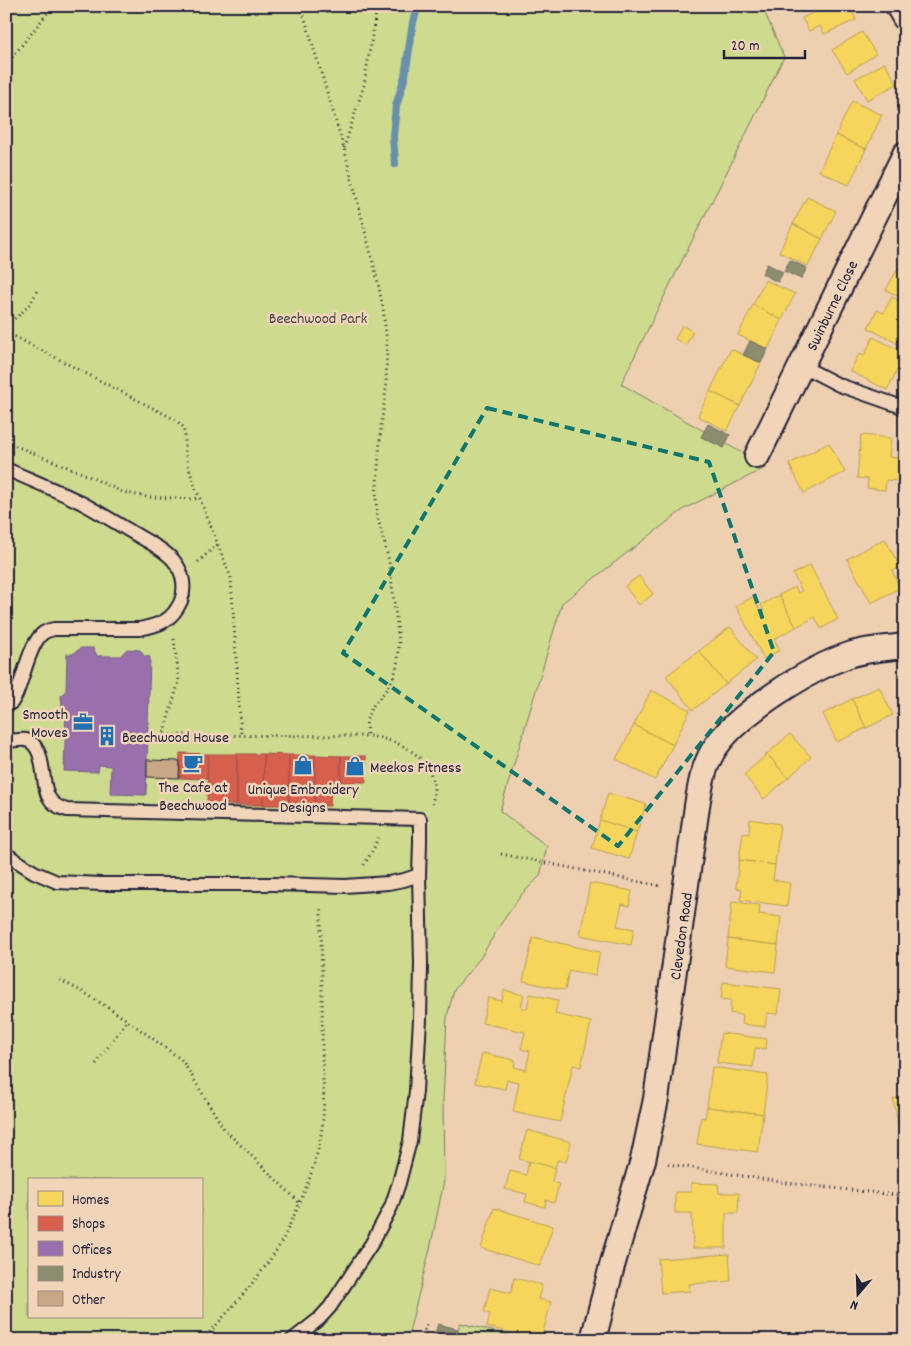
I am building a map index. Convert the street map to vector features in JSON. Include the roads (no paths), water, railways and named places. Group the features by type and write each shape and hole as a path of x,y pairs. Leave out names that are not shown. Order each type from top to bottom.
{"street":[{"path":"898,6 905,18"},
{"name":"Swinburne Close","path":"757,456 905,154"},
{"name":"Clevedon Road","path":"593,1340 643,1160 660,1079 701,784 708,762 721,740 731,729 781,690 818,669 859,652 905,646"}],"lane":[{"path":"802,366 824,379 905,408"},
{"path":"6,469 80,502 154,545 173,560 182,576 183,587 182,598 171,617 152,627 139,629 67,628 47,631 41,634 36,641 16,695 12,702 6,706"},
{"path":"6,741 26,740 32,743 37,749 42,764 49,798 60,808 66,810 420,819 421,963 416,1091 410,1140 391,1207 372,1243 330,1307 319,1319 292,1340"},
{"path":"6,854 34,872 57,882 102,884 321,884 345,886 388,883 419,875"}],"waterway":[{"path":"6,13 11,6"},
{"path":"395,164 393,136 396,106 405,76 413,22 418,6"}],"place":[{"name":"Smooth Moves","path":"83,722"},
{"name":"Beechwood House","path":"107,736"},
{"name":"The Cafe at Beechwood","path":"193,763"},
{"name":"Unique Embroidery Designs","path":"303,765"},
{"name":"Meekos Fitness","path":"355,766"}],"park label":[{"name":"Beechwood Park","path":"318,317"}]}
